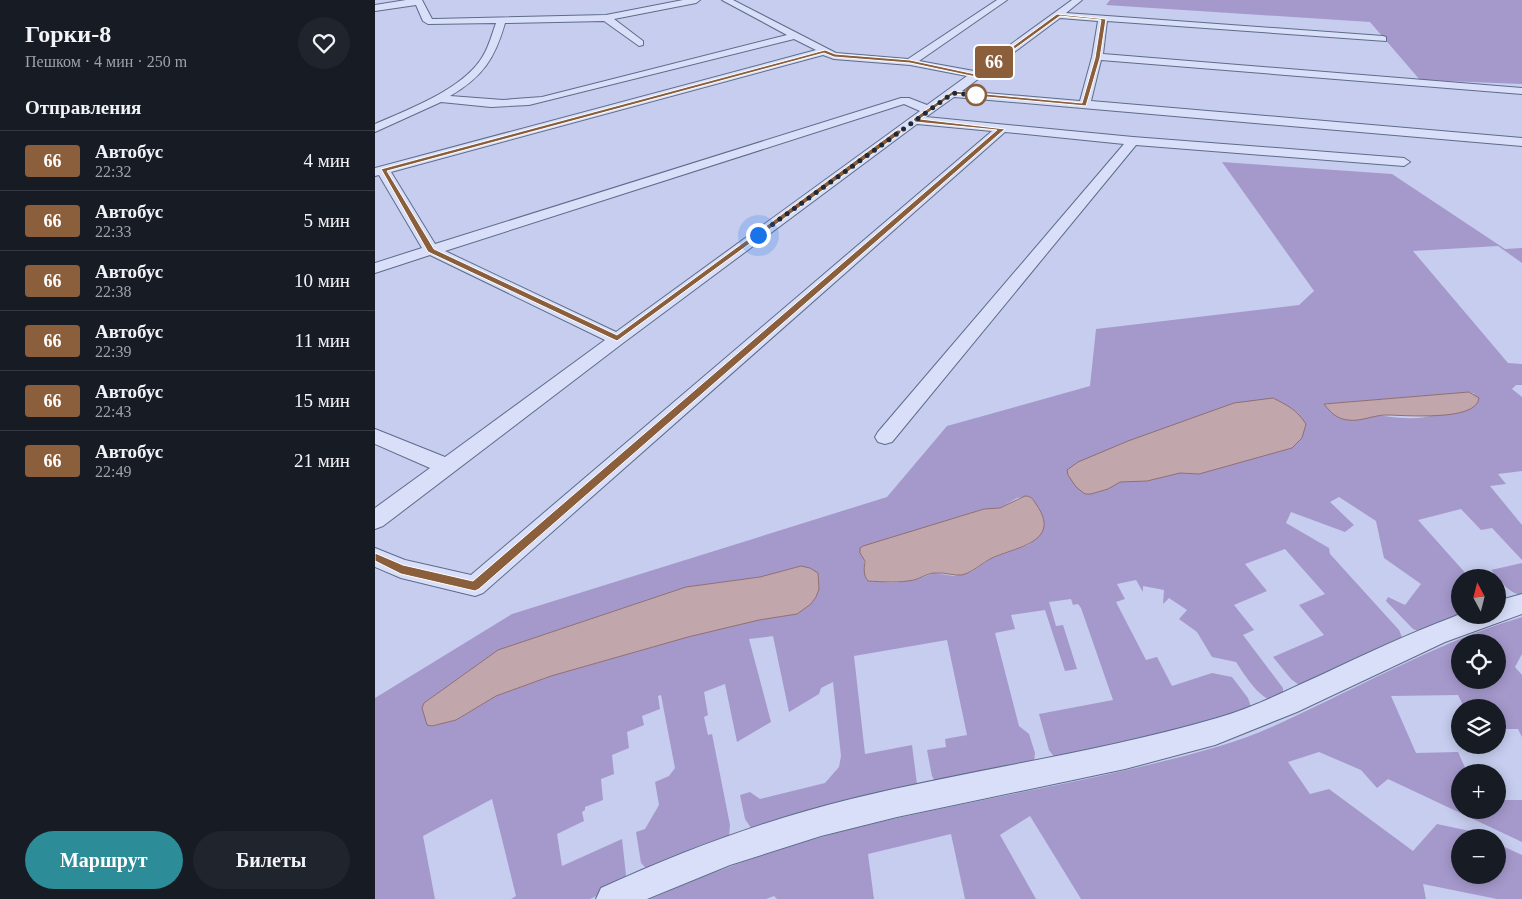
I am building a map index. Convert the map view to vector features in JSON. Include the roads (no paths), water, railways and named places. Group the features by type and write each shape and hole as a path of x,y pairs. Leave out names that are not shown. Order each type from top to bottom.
{"street":[{"path":"375,8 419,2 429,21 607,18 696,0"},
{"path":"727,0 834,56 910,62 976,75"},
{"path":"910,62 1003,0"},
{"path":"375,520 617,339 1078,0"},
{"path":"1059,15 1383,39"},
{"path":"607,18 639,43"},
{"path":"375,128 440,98 467,80 486,60 503,19"},
{"path":"1084,105 1097,58 1103,19"},
{"path":"440,98 484,104 511,104 542,100 796,36"},
{"path":"617,339 431,250 379,171 825,51"},
{"path":"1097,58 1522,91"},
{"path":"953,93 1522,142"},
{"path":"375,268 905,100 928,110"},
{"path":"915,120 1133,141 1404,162"},
{"path":"375,557 401,570 475,586 1002,129"},
{"path":"885,437 1133,141"},
{"path":"375,436 446,466"},
{"path":"1506,609 1522,604"},
{"path":"612,899 688,865 792,829 852,813 1103,759 1216,732 1251,719 1417,642 1464,624"}]}
